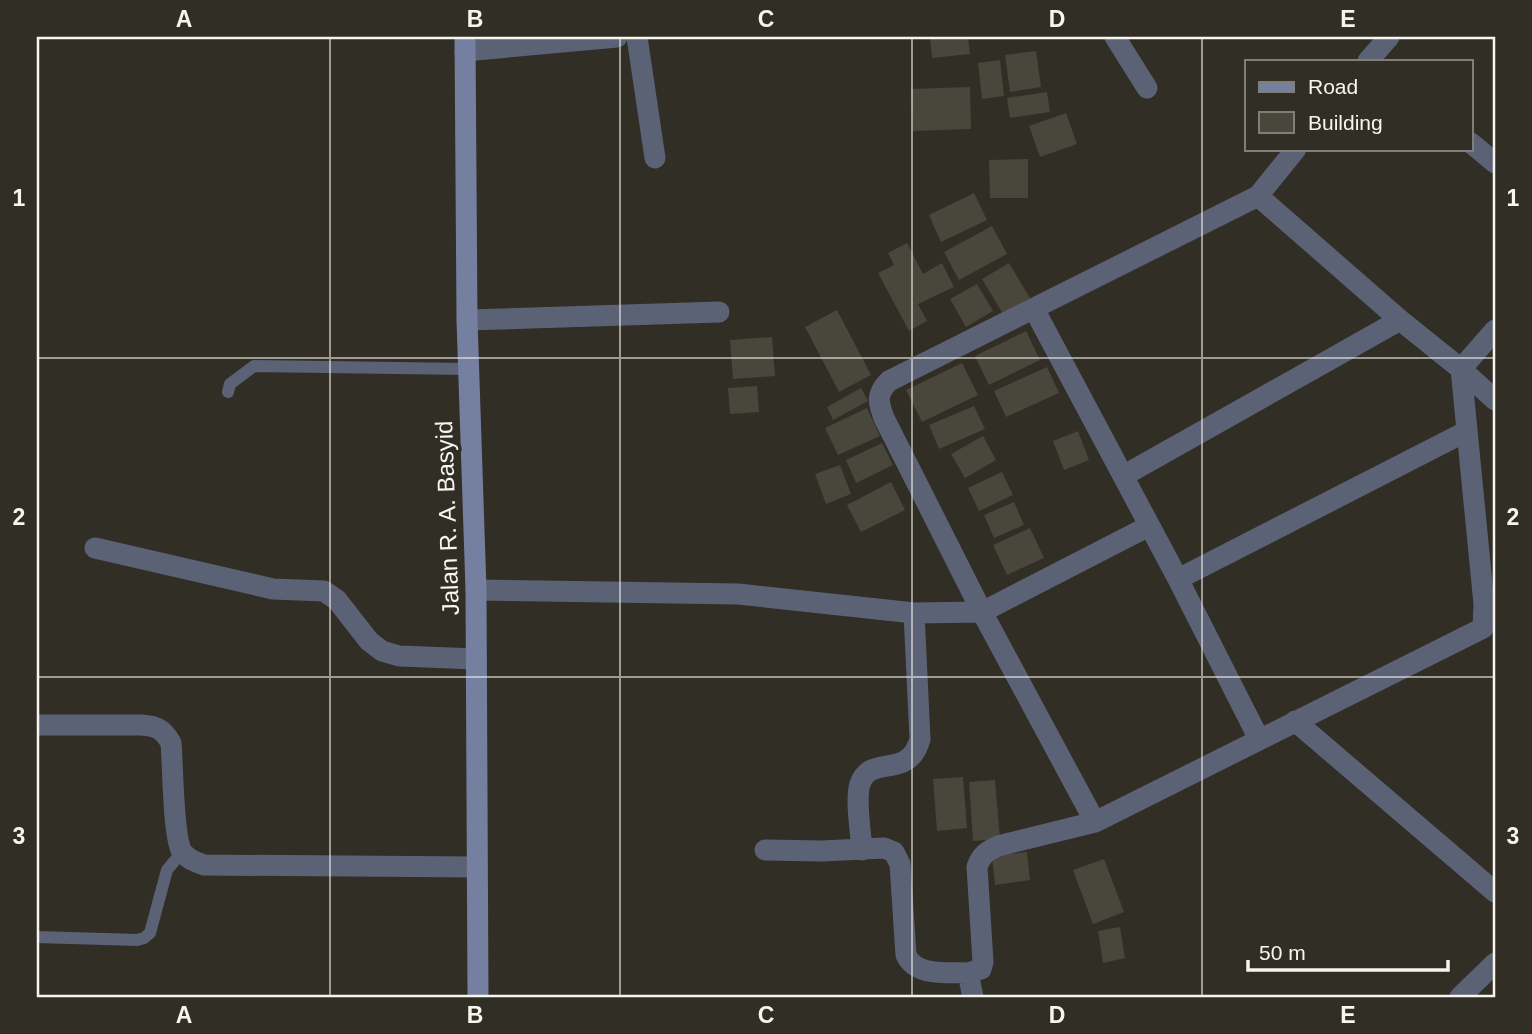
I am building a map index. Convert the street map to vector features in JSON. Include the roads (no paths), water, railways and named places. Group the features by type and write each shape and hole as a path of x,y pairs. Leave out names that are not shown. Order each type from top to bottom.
{"main road":[{"name":"Jalan R. A. Basyid","path":"465,44 467,320 476,590 478,997"}],"street":[{"path":"465,44 617,37"},
{"path":"637,37 655,158"},
{"path":"1115,37 1147,88"},
{"path":"1369,60 1389,37"},
{"path":"1472,144 1495,163"},
{"path":"1095,821 982,612 884,418 878,402 881,389 889,381 1258,195 1295,150"},
{"path":"1258,195 1495,400"},
{"path":"1034,309 1178,579 1259,739"},
{"path":"467,320 719,312"},
{"path":"1123,475 1400,320"},
{"path":"765,850 884,848 894,852 900,864 906,955 919,970 968,973 981,969 983,962 977,867 980,858 988,851 998,846 1095,821 1295,721 1489,634 1465,432 1461,369 1495,330"},
{"path":"1178,579 1465,432"},
{"path":"476,590 738,594 914,613 982,612 1149,526"},
{"path":"95,548 273,589 324,591 337,600 369,641 382,651 399,656 476,659"},
{"path":"862,850 859,787 863,777 870,770 900,764 911,758 920,739 914,613"},
{"path":"1295,721 1495,892"},
{"path":"37,725 141,725 156,726 165,732 171,743 177,832 182,852 193,862 204,865 476,867"},
{"path":"1460,997 1495,962"},
{"path":"968,973 973,997"}],"lane":[{"path":"228,392 230,384 254,366 468,369"},
{"path":"37,937 144,938 150,933 167,870 182,852"}]}
